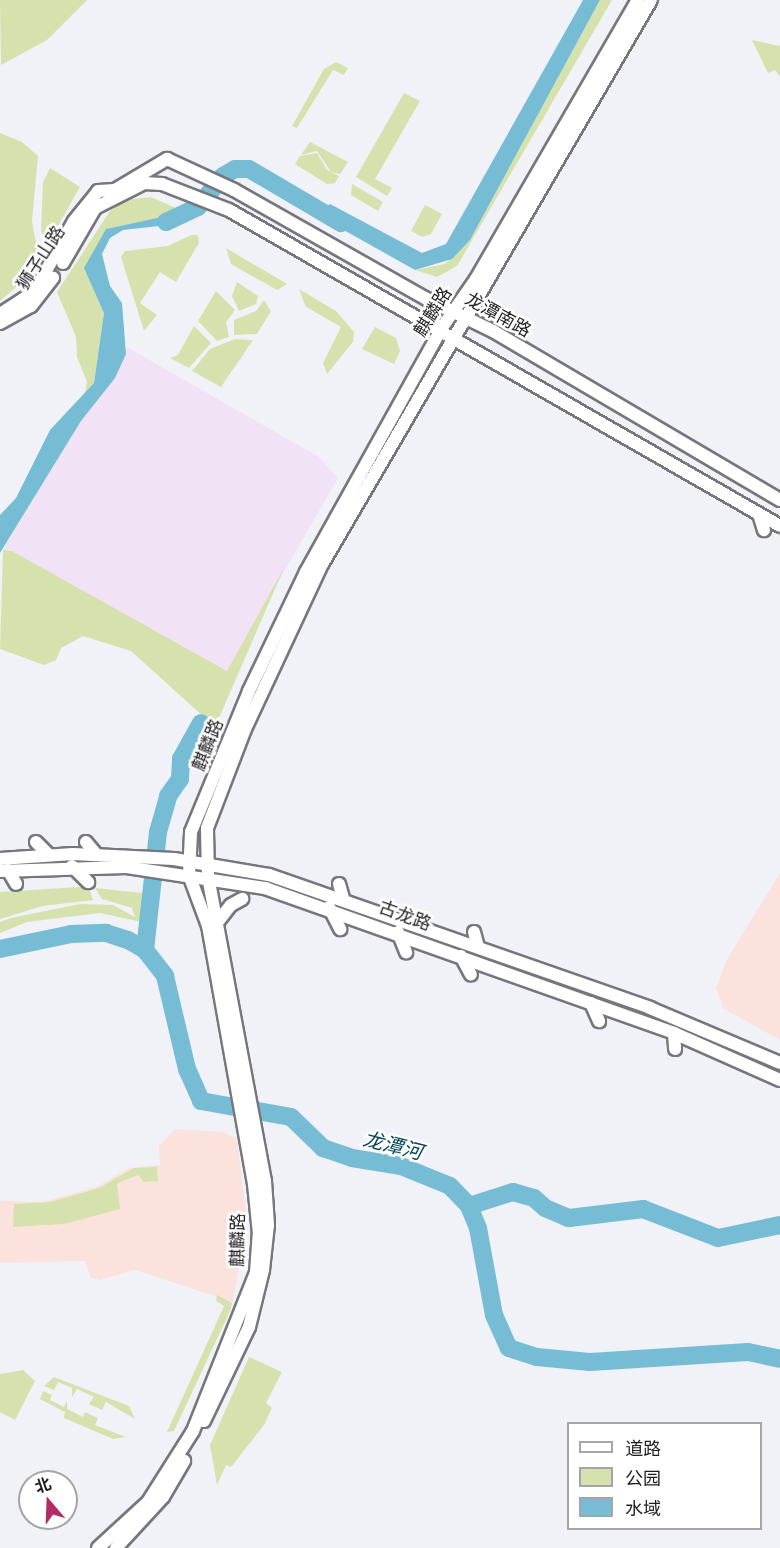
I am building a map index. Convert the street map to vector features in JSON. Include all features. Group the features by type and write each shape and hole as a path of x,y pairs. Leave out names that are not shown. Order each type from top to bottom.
{"main road":[{"name":"麒麟路","path":"116,1548 170,1487 249,1327 268,1234 267,1195 256,1130 240,1079 208,926 189,875 187,860 194,826 279,625 441,329 638,0"},
{"name":"麒麟路","path":"98,1548 127,1526 174,1463 193,1431 250,1293 259,1234 245,1140 240,1079 208,877 207,828 286,635 321,566 651,0"},
{"name":"龙潭南路","path":"100,197 167,159 200,173 466,317 780,500"},
{"path":"100,197 152,182 221,206 441,329 780,526"},
{"name":"狮子山路","path":"0,314 34,292 74,221 100,197"},
{"name":"狮子山路","path":"0,323 40,297 100,197"},
{"path":"314,224 316,237"},
{"path":"759,514 764,530"},
{"path":"36,842 49,855"},
{"path":"86,842 97,855"},
{"name":"古龙路","path":"0,859 49,855 97,855 144,863 169,872 208,877 329,907 674,1033 780,1080"},
{"name":"古龙路","path":"4,870 144,863 160,858 207,862 343,898 702,1028 780,1063"},
{"path":"72,866 88,882"},
{"path":"4,870 16,884"},
{"path":"339,884 343,898"},
{"path":"216,924 231,904 243,899"},
{"path":"329,907 340,929"},
{"path":"398,932 406,952"},
{"path":"474,932 478,947"},
{"path":"461,956 471,975"},
{"path":"591,1003 599,1021"},
{"path":"674,1033 675,1049"}],"shaded area":[{"path":"127,347 319,457 338,478 227,671 12,551 3,550 81,421 115,378"},
{"path":"780,873 780,1040 723,1008 716,988 726,961"},
{"path":"175,1129 223,1132 237,1139 247,1220 233,1302 135,1270 100,1280 91,1278 85,1261 0,1263 0,1201 43,1202 96,1187 129,1168 160,1165 159,1146"}],"green space":[{"path":"0,0 87,0 47,40 1,65"},
{"path":"600,0 612,0 457,266 437,277 415,270 445,264 470,240"},
{"path":"752,40 780,46 780,77 775,70 768,73"},
{"path":"336,62 348,68 344,75 333,70 297,128 292,126 324,69"},
{"path":"404,93 420,101 375,179 392,188 387,196 356,177"},
{"path":"0,133 22,142 38,156 32,221 40,266 0,301"},
{"path":"310,142 348,162 340,174 331,172 317,151 301,155"},
{"path":"317,153 327,170 339,176 335,183 327,184 295,164 300,156"},
{"path":"50,168 80,187 46,247 41,230 43,182"},
{"path":"352,184 383,202 378,211 351,195"},
{"path":"151,197 185,212 107,229 85,271 98,291 104,313 94,383 85,394 87,382 77,357 76,337 57,292 110,211 125,200"},
{"path":"425,205 442,214 431,234 422,237 411,231"},
{"path":"191,235 198,235 199,243 176,282 160,272 140,303 157,315 144,331 121,257 125,251 168,246"},
{"path":"226,248 287,284 277,290 231,264"},
{"path":"237,282 258,296 256,304 239,311 232,296"},
{"path":"299,289 336,311 354,332 353,342 327,374 323,363 341,327 306,307"},
{"path":"216,291 235,310 226,322 229,337 217,341 198,321"},
{"path":"264,300 271,311 257,334 234,335 234,320 256,311"},
{"path":"194,326 211,343 189,368 170,358 178,355"},
{"path":"375,327 396,338 400,351 394,364 362,349"},
{"path":"235,339 253,340 221,387 192,371 210,349"},
{"path":"3,550 12,551 227,671 285,566 215,727 131,651 83,636 61,648 56,660 44,665 0,649"},
{"path":"89,888 93,900 43,906 0,919 0,892"},
{"path":"95,888 143,893 142,922 100,913 27,922 0,933 0,922 11,918 80,904 113,905 135,917 132,908 102,899"},
{"path":"157,1167 158,1181 143,1182 139,1175 117,1183 120,1209 64,1224 13,1227 14,1204 50,1202 99,1188 134,1168"},
{"path":"217,1295 232,1303 230,1311 174,1431 167,1432 224,1306 216,1301"},
{"path":"249,1357 282,1372 266,1403 272,1408 264,1425 231,1467 226,1465 217,1485 210,1445"},
{"path":"23,1370 35,1381 15,1420 0,1412 0,1374"},
{"path":"54,1377 129,1406 135,1419 106,1402 102,1410 89,1404 94,1397 77,1389 72,1397 72,1388 58,1382 54,1390 44,1386"},
{"path":"43,1391 52,1395 50,1400 64,1407 67,1401 67,1409 83,1417 85,1412 98,1418 95,1425 126,1437 113,1439 64,1418 65,1412 40,1399"}],"water":[{"path":"583,0 600,0 470,240 452,259 415,270 317,215 330,204 422,253 446,244"},
{"path":"185,212 192,215 168,225 123,230 110,238 102,254 110,286 122,303 126,354 115,378 81,421 0,553 0,515 16,498 50,430 94,383 104,313 84,268 106,229"}],"waterway":[{"path":"166,222 198,207 223,176 235,169 249,169 341,223"},
{"path":"145,950 158,832 168,796 180,779 181,759 201,723"},
{"name":"龙潭河","path":"0,949 71,934 106,933 128,940 145,950 165,976 187,1069 201,1101 291,1117 323,1148 352,1158 401,1166 450,1186 469,1206 478,1228 494,1315 509,1348 537,1357 590,1362 748,1352 780,1359"},
{"path":"469,1206 513,1192 534,1198 545,1208 569,1218 643,1209 718,1238 780,1225"}]}
